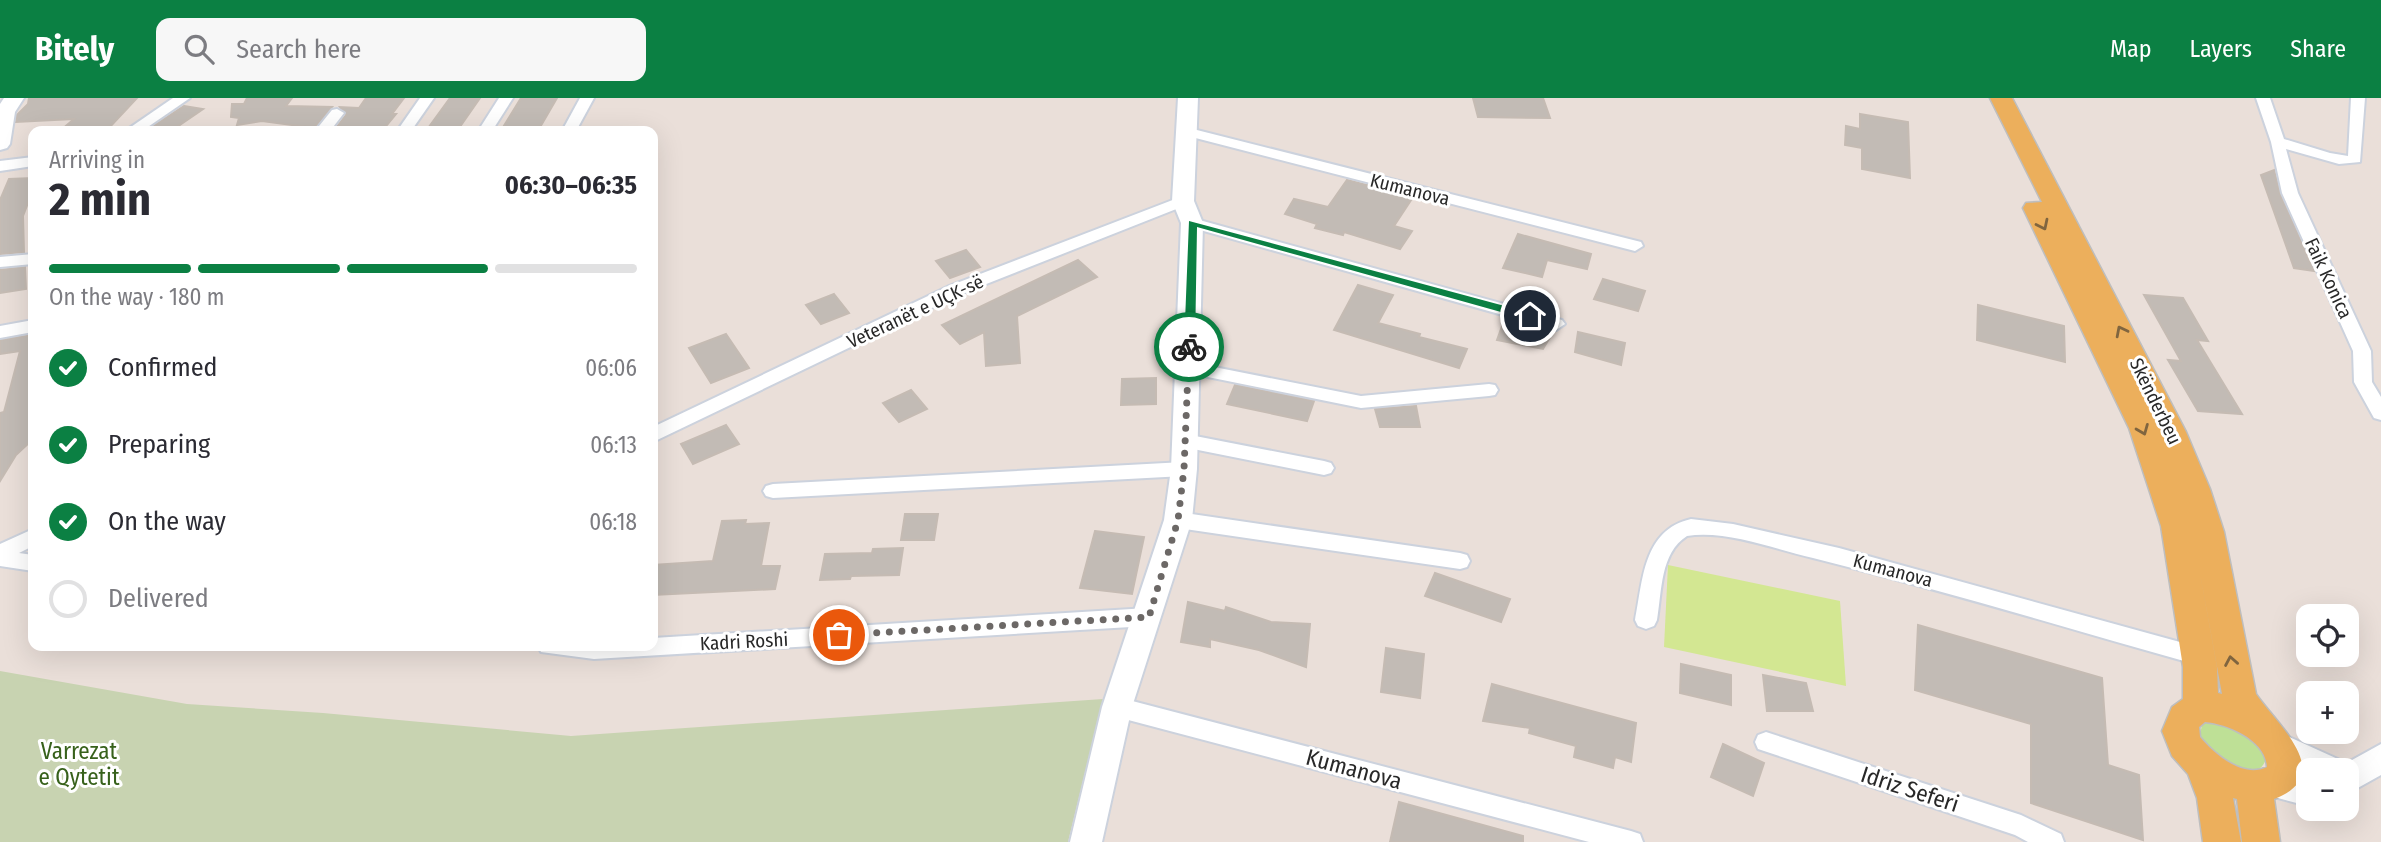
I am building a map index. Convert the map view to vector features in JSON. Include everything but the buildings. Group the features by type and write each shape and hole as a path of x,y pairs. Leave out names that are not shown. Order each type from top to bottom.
{"main road":[{"path":"0,144 5,112 13,98"},
{"path":"1086,842 1117,707 1149,617 1178,520 1184,469 1189,368 1185,131 1188,98"},
{"name":"Skënderbeu","path":"1981,98 2143,428 2176,526 2198,656 2201,691 2199,708"},
{"name":"Skënderbeu","path":"2001,98 2177,443 2208,532 2240,698 2267,735"},
{"path":"2222,842 2215,798 2204,768 2186,746 2180,726 2183,718 2199,708 2226,709 2267,735 2311,758"},
{"path":"2264,786 2282,778 2285,768 2267,735"},
{"path":"2359,768 2381,758"},
{"path":"2204,768 2234,784 2296,790"},
{"path":"2261,842 2264,786"}],"street":[{"path":"140,126 183,98"},
{"path":"407,126 427,98"},
{"path":"488,126 506,98"},
{"path":"572,126 587,98"},
{"name":"Faik Konica","path":"2263,98 2278,142 2278,152 2290,193 2362,351 2363,382 2381,413"},
{"path":"2278,142 2328,156 2351,161 2356,159 2358,98"},
{"path":"326,126 337,113"},
{"name":"Kumanova","path":"1185,131 1635,246"},
{"path":"0,166 28,163"},
{"path":"1188,212 1556,324"},
{"name":"Veteranët e UÇK-së","path":"658,433 955,290 1188,212"},
{"path":"0,262 28,259"},
{"path":"0,332 28,327"},
{"path":"1189,368 1360,402 1489,390"},
{"path":"1185,441 1324,468"},
{"path":"772,491 1184,469"},
{"path":"1178,520 1460,561"},
{"name":"Kumanova","path":"1646,620 1659,555 1671,536 1682,528 1695,527 1750,535 1865,562 2198,656"},
{"path":"0,556 28,540"},
{"path":"0,556 28,561"},
{"name":"Kadri Roshi","path":"658,646 1149,617"},
{"name":"Kumanova","path":"1117,707 1631,842"},
{"name":"Idriz Seferi","path":"1766,742 2021,826 2052,842"}],"green space":[{"path":"1668,565 1840,601 1846,686 1664,647"},
{"name":"Varrezat e Qytetit","path":"0,671 187,704 323,713 571,736 1103,699 1068,842 0,842"},
{"path":"2208,721 2248,732 2266,757 2261,767 2246,773 2235,771 2221,762 2199,739 2202,725"}],"way so far":[{"path":"839,635 1149,617 1178,520 1184,469 1189,347"}],"route":[{"path":"1189,347 1192,223 1530,316"}]}
